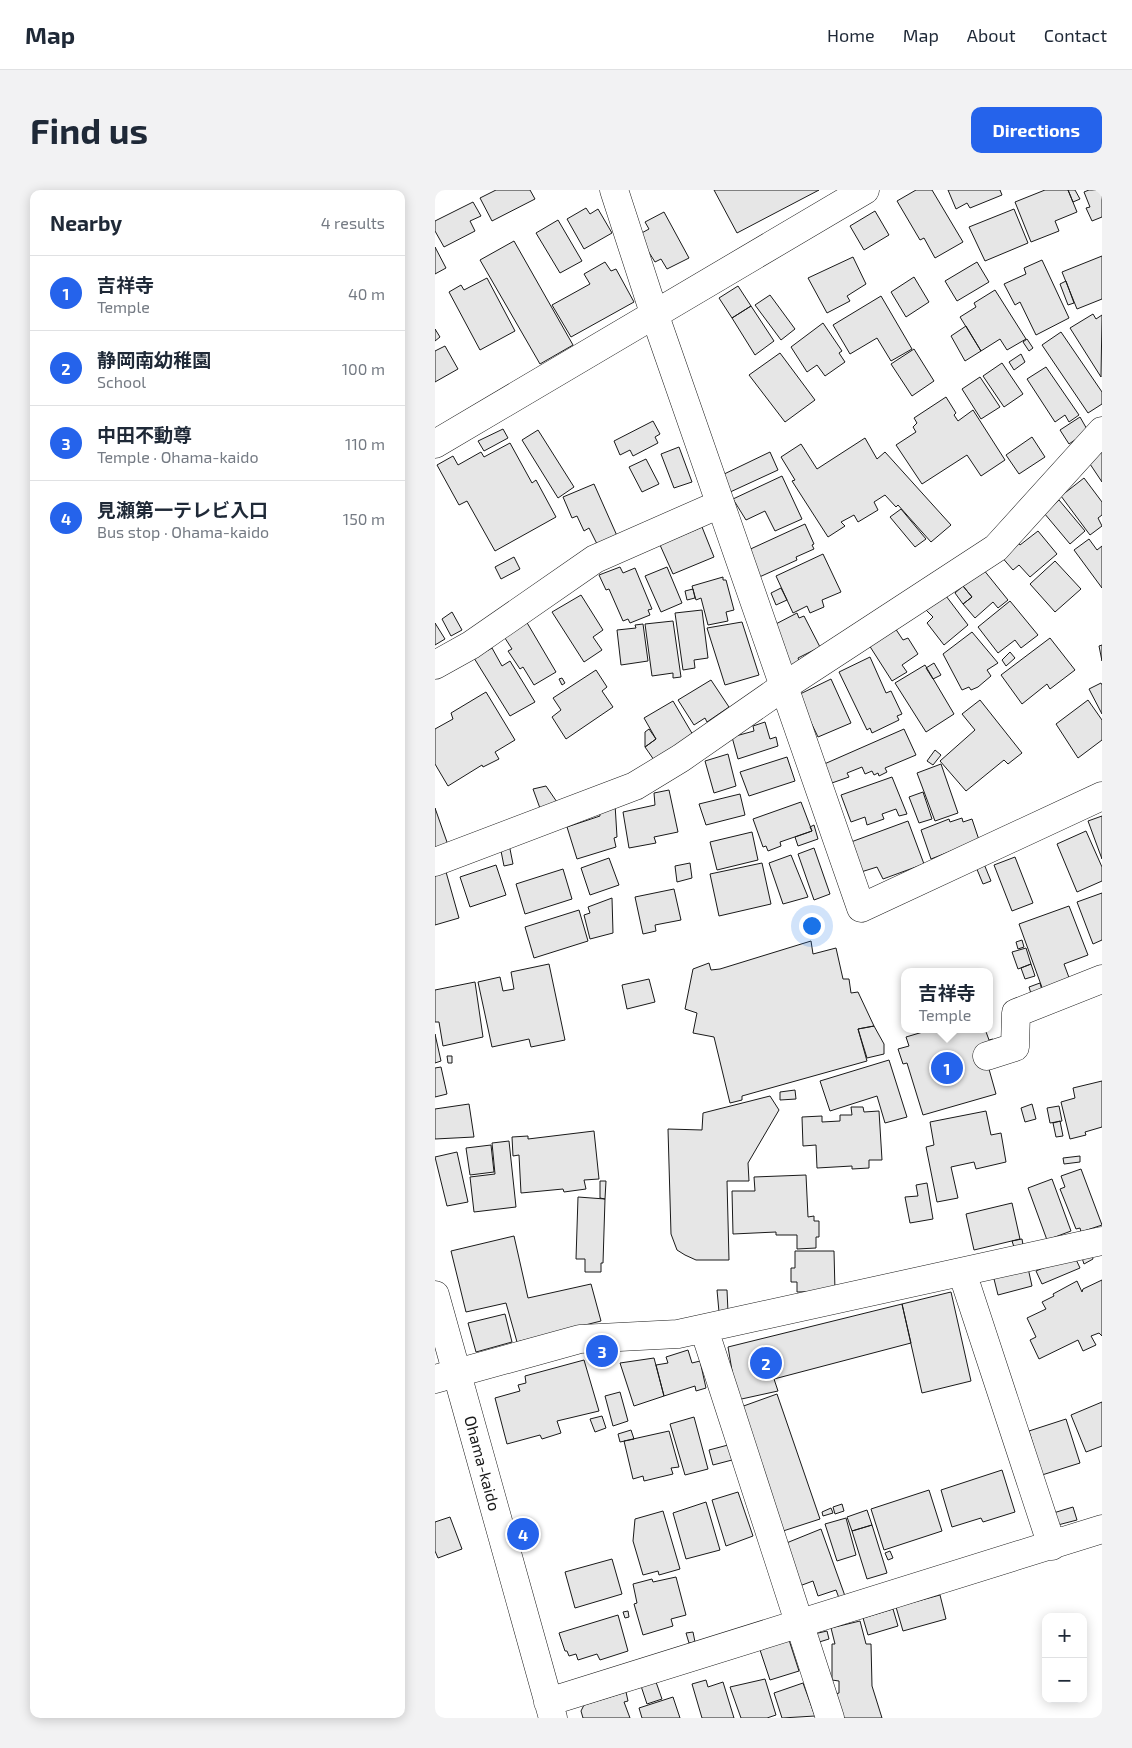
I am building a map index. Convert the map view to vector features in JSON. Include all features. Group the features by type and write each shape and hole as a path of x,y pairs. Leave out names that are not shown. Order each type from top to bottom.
{"street":[{"path":"614,190 654,313 861,908 1102,796"},
{"path":"435,444 865,190"},
{"path":"435,862 635,786 681,758 783,687 995,548 1102,432"},
{"path":"435,666 471,645 595,559 720,504"},
{"path":"987,1056 1015,1047 1016,1013 1102,979"},
{"path":"446,1376 580,1339 678,1334 1102,1241"},
{"path":"962,1272 1052,1546"},
{"name":"Ohama-kaido","path":"435,1295 446,1376 551,1710"},
{"path":"704,1329 830,1718"},
{"path":"551,1710 799,1625 1102,1529"}],"building":[{"path":"496,190 530,190 535,199 492,221 480,198"},
{"path":"714,190 819,190 737,233"},
{"path":"916,190 932,190 963,242 935,258 924,238 920,240 897,201"},
{"path":"948,190 1000,190 1002,195 970,208 967,203 956,209"},
{"path":"1045,190 1068,190 1077,212 1055,221 1059,231 1031,242 1015,202"},
{"path":"1068,190 1075,190 1080,199 1073,202"},
{"path":"1102,190 1102,217 1092,221 1086,208 1090,207 1084,192"},
{"path":"473,202 481,216 470,221 475,231 444,247 435,231 435,221"},
{"path":"586,208 590,214 598,209 612,233 584,249 567,219"},
{"path":"1014,209 1028,243 985,261 969,227"},
{"path":"875,211 889,235 864,250 850,226"},
{"path":"664,212 689,258 667,269 661,259 655,262 638,235 649,229 645,222"},
{"path":"558,220 582,261 560,273 536,233"},
{"path":"514,241 573,345 540,364 480,260"},
{"path":"435,247 446,268 435,274"},
{"path":"1102,256 1102,299 1077,309 1062,272"},
{"path":"853,257 866,284 847,296 850,301 827,313 808,278"},
{"path":"1042,260 1069,318 1036,335 1020,302 1015,305 1004,284 1026,274 1024,268"},
{"path":"605,262 611,271 616,269 634,302 571,337 552,305 590,284 584,274"},
{"path":"977,262 989,282 957,301 945,281"},
{"path":"914,277 929,302 906,317 891,292"},
{"path":"487,278 515,331 480,350 449,292 461,285 464,290"},
{"path":"1066,281 1074,303 1068,305 1060,284"},
{"path":"738,286 751,306 732,318 719,298"},
{"path":"995,290 1026,339 1007,350 1000,339 981,351 960,317 976,307 974,303"},
{"path":"770,295 795,329 781,340 755,305"},
{"path":"881,296 912,349 891,361 877,338 850,354 833,325"},
{"path":"751,306 774,341 755,355 732,318"},
{"path":"1093,314 1096,319 1102,315 1101,377 1070,328"},
{"path":"823,323 842,351 839,353 845,362 825,376 817,365 807,372 791,347"},
{"path":"966,326 981,351 965,361 951,336"},
{"path":"435,329 440,337 435,341"},
{"path":"1061,332 1102,392 1102,404 1088,413 1042,345"},
{"path":"1027,339 1033,348 1029,351 1023,342"},
{"path":"445,346 458,369 435,382 435,351"},
{"path":"914,349 934,381 912,396 891,364"},
{"path":"780,353 815,400 785,422 749,375"},
{"path":"1021,354 1025,362 1014,370 1009,362"},
{"path":"1002,363 1023,394 1004,407 983,376"},
{"path":"1046,367 1079,415 1069,422 1065,415 1055,422 1027,379"},
{"path":"980,377 1000,407 981,419 962,389"},
{"path":"946,397 956,413 954,415 958,421 973,410 1005,460 981,476 967,455 922,484 896,445 916,432 913,427 917,423 914,418"},
{"path":"1080,417 1088,431 1069,444 1060,430"},
{"path":"653,421 660,434 655,437 658,443 633,456 630,450 620,455 614,441"},
{"path":"503,429 508,438 484,451 478,441"},
{"path":"538,430 574,487 558,498 522,440"},
{"path":"1032,437 1045,457 1019,474 1006,455"},
{"path":"865,438 877,459 885,452 951,525 931,542 898,505 896,507 885,495 874,502 878,510 858,522 854,515 841,522 845,526 828,537 792,481 795,480 781,457 801,444 817,469"},
{"path":"510,443 532,483 536,480 556,517 495,551 467,501 459,505 437,465 453,456 458,465 481,452 484,457"},
{"path":"679,447 692,482 674,488 661,454"},
{"path":"1102,451 1102,482 1086,458"},
{"path":"770,452 778,470 728,493 720,476"},
{"path":"646,459 659,484 642,492 629,467"},
{"path":"782,476 802,519 775,531 765,511 746,520 733,499"},
{"path":"1084,478 1102,502 1102,515 1098,518 1102,526 1090,535 1061,496"},
{"path":"594,484 618,538 597,544 589,528 584,531 577,516 572,518 563,497"},
{"path":"1059,500 1085,531 1070,544 1044,513"},
{"path":"901,509 926,539 915,547 890,517"},
{"path":"805,524 814,544 812,545 814,549 796,557 797,560 755,579 744,552"},
{"path":"702,527 714,557 673,574 660,545"},
{"path":"1038,531 1057,554 1030,577 1019,565 1013,570 1000,555 1017,541 1020,545"},
{"path":"1089,539 1097,550 1102,546 1102,588 1074,550"},
{"path":"823,554 841,592 822,600 824,607 810,613 807,606 793,613 776,576"},
{"path":"514,557 520,569 501,579 495,567"},
{"path":"1055,561 1081,589 1055,612 1030,584"},
{"path":"620,567 623,573 635,568 652,609 648,610 650,615 630,623 628,619 623,621 609,589 606,590 599,575"},
{"path":"667,567 682,603 661,612 645,576"},
{"path":"983,569 1008,600 998,608 993,602 975,618 963,604 972,597 963,586"},
{"path":"723,577 723,580 726,580 734,610 726,612 728,621 708,625 701,598 696,600 692,586"},
{"path":"963,586 972,597 963,604 955,593"},
{"path":"781,588 787,600 776,605 771,593"},
{"path":"693,589 695,598 687,600 685,591"},
{"path":"943,592 968,625 944,645 927,623 933,617 924,608"},
{"path":"581,595 603,630 593,637 602,650 584,662 552,612"},
{"path":"1010,601 1038,635 1021,648 1015,640 998,653 978,627"},
{"path":"702,610 708,658 694,660 695,668 683,670 675,613"},
{"path":"452,612 462,630 451,636 442,619"},
{"path":"797,613 799,618 804,616 820,647 798,658 800,663 790,668 770,627"},
{"path":"526,621 556,672 534,685 523,667 520,669 508,651 512,649 503,635"},
{"path":"673,621 681,677 673,678 673,673 652,676 645,624"},
{"path":"742,622 759,675 725,685 707,628"},
{"path":"435,623 445,639 435,645"},
{"path":"643,624 648,661 621,665 617,630 636,628 635,625"},
{"path":"895,628 903,640 908,638 918,654 902,665 907,672 892,681 869,645"},
{"path":"972,632 998,663 987,670 991,676 978,687 971,690 969,687 962,690 943,654"},
{"path":"1050,638 1075,670 1050,689 1047,684 1022,704 1001,675"},
{"path":"1102,645 1102,661 1099,646"},
{"path":"492,648 502,666 510,661 535,702 510,716 474,658"},
{"path":"1010,652 1015,658 1006,666 1002,660"},
{"path":"870,657 886,693 891,691 902,714 897,716 899,720 872,733 870,728 867,730 839,672"},
{"path":"934,663 941,675 933,679 926,668"},
{"path":"925,665 954,714 926,732 895,683"},
{"path":"596,670 607,687 602,691 613,707 566,739 552,717 561,710 553,698"},
{"path":"562,678 565,683 562,685 559,679"},
{"path":"831,679 851,723 818,737 798,695"},
{"path":"711,680 729,707 707,722 705,718 694,725 678,700"},
{"path":"1101,683 1102,685 1102,714 1089,689"},
{"path":"486,692 515,740 495,752 499,759 483,767 482,765 448,786 435,764 435,729 453,719 451,713"},
{"path":"980,700 1022,753 1008,764 1004,760 966,791 940,761 975,730 962,714"},
{"path":"1088,700 1102,720 1102,740 1078,758 1056,724"},
{"path":"673,701 693,735 654,760 645,747 656,739 644,718"},
{"path":"765,722 770,739 776,737 778,746 738,759 732,737 754,731 753,726"},
{"path":"649,729 656,739 645,747 645,732"},
{"path":"904,729 916,755 885,768 887,772 879,776 878,773 874,775 872,771 865,774 862,767 847,773 849,777 829,784 822,765"},
{"path":"935,750 941,755 933,765 927,761"},
{"path":"728,754 736,786 714,793 705,761"},
{"path":"787,757 795,781 749,796 740,772"},
{"path":"941,764 958,813 935,821 917,773"},
{"path":"892,777 907,814 899,816 896,809 882,814 884,819 867,825 865,817 851,822 841,795"},
{"path":"546,786 559,805 541,811 533,789"},
{"path":"669,790 678,832 654,837 656,843 629,848 623,812 655,805 654,793"},
{"path":"923,792 932,819 919,823 909,797"},
{"path":"740,794 745,815 706,825 699,804"},
{"path":"801,802 812,831 780,842 781,846 768,851 766,846 763,847 753,819"},
{"path":"615,804 617,837 614,838 616,847 577,859 567,827 600,816 599,809"},
{"path":"435,808 448,845 435,849"},
{"path":"1102,816 1102,859 1088,821"},
{"path":"962,818 963,822 972,819 979,840 931,859 921,830 949,819 950,822"},
{"path":"908,821 924,864 883,879 877,867 861,872 851,842"},
{"path":"814,825 818,839 798,846 795,837 812,831 810,827"},
{"path":"1086,831 1102,867 1102,881 1077,892 1057,844"},
{"path":"752,832 758,860 717,870 710,842"},
{"path":"509,844 513,864 504,866 500,846"},
{"path":"814,848 830,894 814,900 798,854"},
{"path":"791,855 808,897 783,904 769,863"},
{"path":"1015,857 1033,903 1012,911 994,865"},
{"path":"609,858 619,885 590,895 581,868"},
{"path":"690,863 692,878 677,882 675,866"},
{"path":"762,863 771,904 719,916 710,874"},
{"path":"984,864 991,881 983,884 976,867"},
{"path":"496,865 506,895 470,907 460,877"},
{"path":"563,869 572,899 525,914 516,884"},
{"path":"446,872 459,918 435,925 435,876"},
{"path":"674,889 681,920 655,925 656,931 643,934 635,897"},
{"path":"1102,893 1102,940 1093,944 1077,902"},
{"path":"612,898 613,933 590,939 584,915 590,913 588,907"},
{"path":"1069,906 1088,955 1064,964 1071,983 1044,993 1019,924"},
{"path":"579,910 588,941 534,958 525,927"},
{"path":"1022,940 1024,947 1018,949 1016,942"},
{"path":"811,941 813,954 836,948 843,979 849,979 851,993 858,992 874,1026 858,1029 867,1061 742,1096 742,1100 730,1103 714,1037 693,1033 697,1013 685,1009 693,969 709,963 711,970 720,969"},
{"path":"1026,948 1031,964 1018,969 1012,952"},
{"path":"549,964 565,1040 531,1047 529,1039 492,1047 478,982 500,977 503,991 514,989 511,972"},
{"path":"1031,964 1035,976 1025,979 1021,968"},
{"path":"649,979 655,1002 627,1009 622,985"},
{"path":"475,982 483,1037 443,1046 439,1022 435,1022 435,990"},
{"path":"1040,983 1043,994 1032,997 1029,987"},
{"path":"874,1026 884,1044 884,1054 867,1058 858,1029"},
{"path":"920,1033 986,1033 989,1040 993,1039 996,1051 985,1055 996,1094 923,1115 907,1063 903,1064 898,1049 909,1046 906,1037"},
{"path":"435,1034 441,1061 435,1063"},
{"path":"447,1056 452,1056 452,1063 448,1063"},
{"path":"889,1060 907,1117 885,1123 877,1096 830,1111 820,1081"},
{"path":"441,1067 447,1094 435,1097 435,1068"},
{"path":"1102,1081 1102,1127 1085,1132 1086,1135 1070,1139 1061,1102 1075,1098 1073,1088"},
{"path":"795,1090 796,1099 780,1100 780,1092"},
{"path":"770,1096 779,1110 748,1163 749,1181 727,1181 729,1260 696,1260 685,1255 677,1250 671,1234 668,1129 702,1130 703,1113"},
{"path":"469,1104 474,1137 435,1139 435,1109"},
{"path":"1032,1104 1036,1119 1025,1122 1021,1108"},
{"path":"1059,1106 1062,1121 1050,1123 1047,1108"},
{"path":"851,1107 863,1107 864,1112 879,1111 882,1160 869,1160 869,1168 852,1169 852,1166 817,1168 816,1145 803,1146 802,1117 822,1116 822,1122 840,1121 840,1115 852,1115"},
{"path":"986,1111 991,1135 1001,1133 1006,1162 976,1169 974,1162 951,1167 958,1198 937,1202 926,1147 934,1145 930,1122"},
{"path":"1060,1121 1063,1136 1056,1137 1053,1123"},
{"path":"594,1131 599,1179 584,1180 586,1189 564,1192 563,1189 521,1193 519,1155 513,1156 512,1137 528,1136 528,1139"},
{"path":"509,1141 516,1207 474,1212 470,1177 495,1174 492,1143"},
{"path":"491,1145 494,1172 470,1175 466,1148"},
{"path":"457,1152 468,1202 447,1206 435,1157"},
{"path":"1080,1156 1080,1162 1064,1164 1063,1158"},
{"path":"1081,1169 1102,1225 1081,1232 1080,1228 1076,1229 1060,1189 1065,1187 1061,1176"},
{"path":"806,1175 808,1217 814,1216 814,1221 819,1221 819,1237 816,1237 816,1248 797,1249 797,1235 776,1235 776,1232 733,1234 732,1191 755,1191 754,1177"},
{"path":"1052,1179 1071,1231 1047,1240 1028,1188"},
{"path":"600,1181 606,1181 605,1199 600,1198"},
{"path":"927,1183 933,1219 910,1223 905,1197 918,1196 916,1185"},
{"path":"578,1197 605,1199 603,1263 601,1263 601,1272 585,1272 585,1259 576,1259"},
{"path":"1012,1203 1020,1239 974,1250 966,1214"},
{"path":"514,1236 528,1298 591,1284 601,1321 517,1342 506,1303 466,1312 451,1251"},
{"path":"1022,1239 1023,1245 1014,1247 1012,1241"},
{"path":"795,1251 834,1251 835,1291 797,1292 797,1282 791,1282 791,1268 795,1268"},
{"path":"1091,1252 1093,1259 1084,1264 1081,1255"},
{"path":"1074,1255 1080,1268 1042,1284 1036,1271"},
{"path":"1028,1268 1032,1286 998,1295 993,1275"},
{"path":"1102,1280 1102,1336 1099,1333 1091,1336 1096,1345 1083,1351 1078,1340 1039,1359 1030,1340 1036,1337 1027,1318 1046,1309 1042,1302 1077,1281 1082,1292 1083,1289"},
{"path":"717,1290 727,1290 728,1312 719,1312"},
{"path":"951,1292 971,1381 922,1393 902,1304"},
{"path":"902,1304 911,1343 774,1379 778,1391 737,1400 728,1347"},
{"path":"505,1314 512,1342 476,1352 468,1323"},
{"path":"688,1350 692,1363 700,1361 706,1388 696,1391 695,1386 664,1396 656,1365 668,1363 666,1357"},
{"path":"654,1358 664,1396 634,1406 620,1363"},
{"path":"584,1360 599,1411 557,1421 561,1433 542,1439 540,1435 507,1444 495,1398 520,1391 518,1385 526,1383 525,1376"},
{"path":"620,1392 628,1421 613,1426 605,1396"},
{"path":"777,1394 820,1519 780,1532 738,1408"},
{"path":"1102,1402 1102,1446 1086,1452 1071,1415"},
{"path":"602,1416 606,1428 595,1432 590,1419"},
{"path":"694,1417 708,1469 685,1475 670,1424"},
{"path":"1066,1419 1080,1463 1042,1475 1029,1431"},
{"path":"631,1430 634,1439 620,1442 618,1434"},
{"path":"669,1431 679,1467 671,1468 673,1474 644,1481 643,1476 633,1479 624,1441"},
{"path":"728,1445 732,1460 713,1465 709,1450"},
{"path":"1002,1470 1015,1512 983,1522 981,1518 952,1527 941,1490"},
{"path":"929,1490 942,1531 884,1550 871,1509"},
{"path":"738,1492 753,1536 726,1546 712,1500"},
{"path":"706,1502 720,1550 686,1559 673,1513"},
{"path":"842,1504 844,1511 835,1514 833,1507"},
{"path":"1073,1507 1077,1520 1054,1526 1050,1514"},
{"path":"831,1508 833,1513 823,1516 822,1512"},
{"path":"867,1510 872,1525 852,1531 847,1517"},
{"path":"663,1511 680,1569 659,1575 658,1571 643,1575 633,1541 635,1519"},
{"path":"450,1517 462,1549 438,1558 435,1551 435,1522"},
{"path":"846,1518 856,1555 837,1561 825,1524"},
{"path":"872,1525 887,1573 867,1579 852,1531"},
{"path":"821,1529 845,1596 839,1598 836,1590 818,1596 813,1581 794,1588 779,1546"},
{"path":"890,1551 893,1558 888,1560 885,1553"},
{"path":"612,1559 622,1594 575,1608 565,1572"},
{"path":"676,1577 686,1615 671,1619 673,1626 643,1635 634,1604 637,1603 633,1584 652,1579 653,1582"},
{"path":"940,1595 946,1619 903,1631 896,1607"},
{"path":"893,1609 898,1626 868,1635 863,1618"},
{"path":"628,1611 629,1617 625,1618 623,1612"},
{"path":"618,1615 628,1651 600,1660 597,1654 578,1660 576,1654 569,1656 567,1651 565,1651 559,1633"},
{"path":"860,1621 866,1644 871,1644 872,1686 882,1718 843,1718 835,1694 839,1693 839,1681 832,1680 832,1644 835,1644 831,1628"},
{"path":"827,1631 829,1639 816,1643 814,1634"},
{"path":"693,1632 695,1642 689,1643 686,1633"},
{"path":"789,1640 799,1671 770,1680 760,1650"},
{"path":"765,1679 776,1715 767,1718 741,1718 730,1687"},
{"path":"706,1680 708,1687 723,1682 734,1718 702,1718 692,1684"},
{"path":"656,1682 662,1699 647,1704 641,1686"},
{"path":"803,1683 815,1716 782,1718 774,1693"},
{"path":"626,1692 628,1701 624,1702 630,1718 583,1718 581,1711 584,1705"},
{"path":"673,1697 680,1718 642,1718 639,1708"}],"place":[{"name":"吉祥寺","path":"947,1068"},
{"name":"中田不動尊","path":"602,1351"},
{"name":"静岡南幼稚園","path":"766,1363"},
{"name":"見瀬第一テレビ入口","path":"523,1534"}]}
